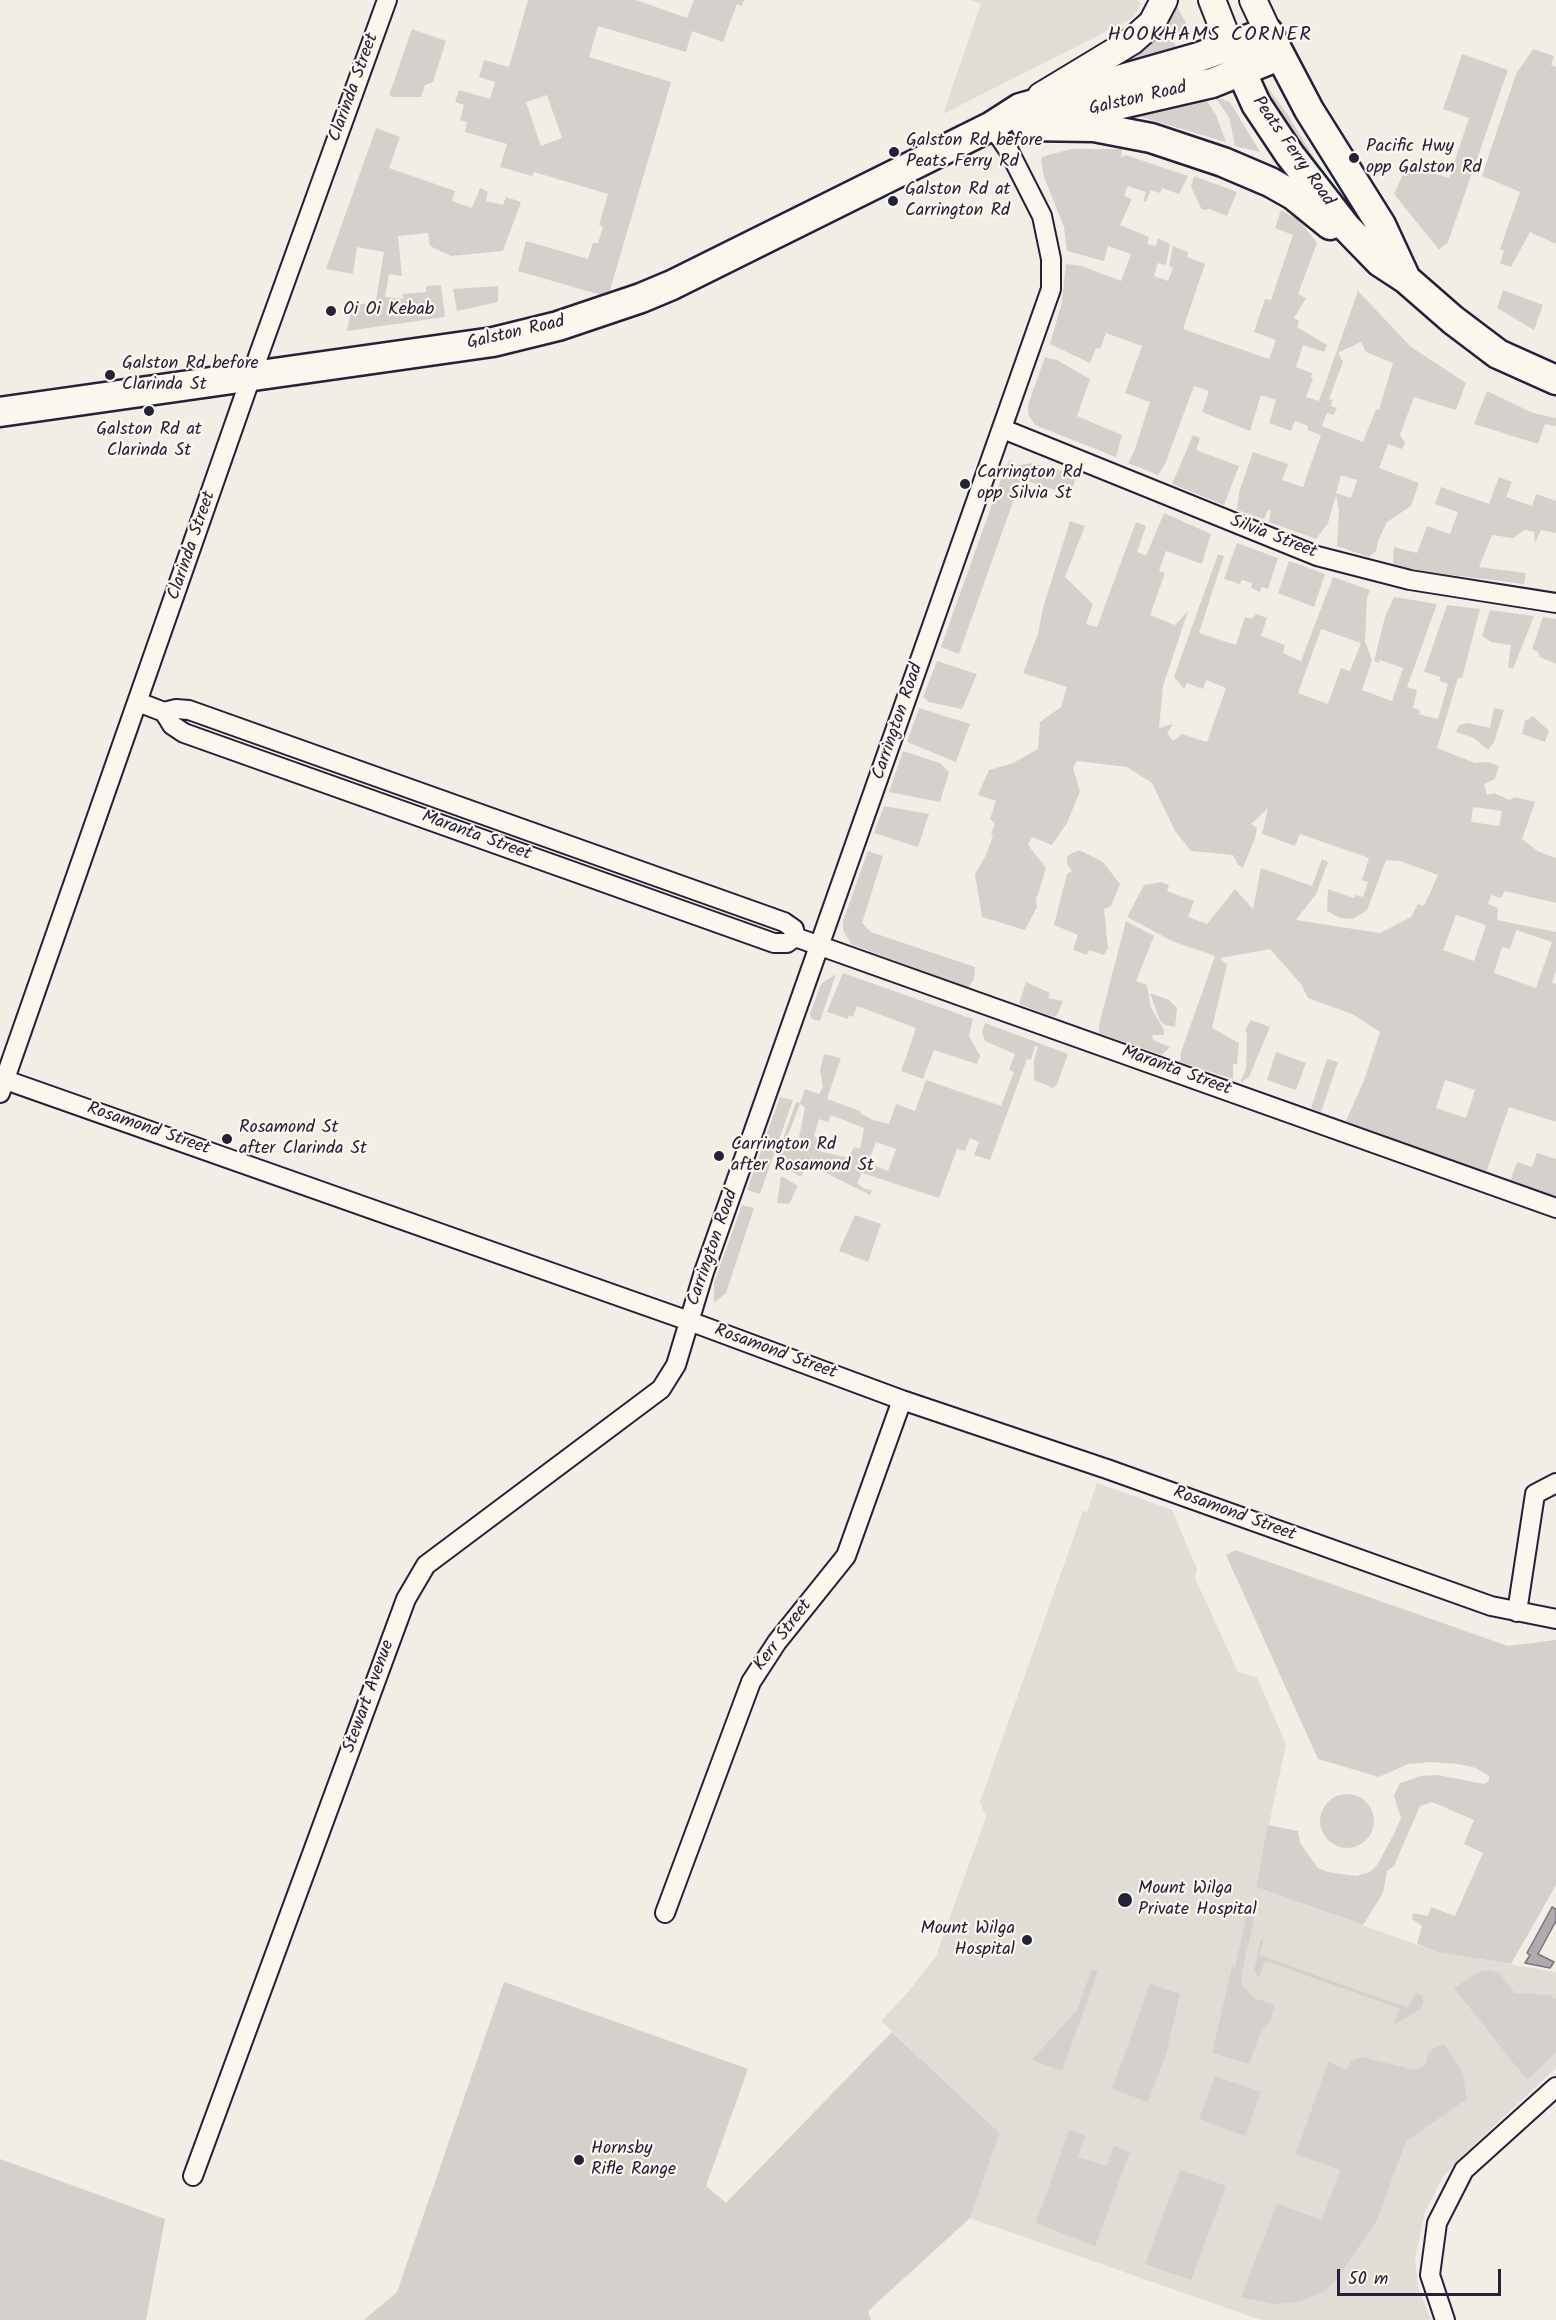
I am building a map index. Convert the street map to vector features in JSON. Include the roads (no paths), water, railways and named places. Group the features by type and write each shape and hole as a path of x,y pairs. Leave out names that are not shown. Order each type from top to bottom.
{"main road":[{"path":"1023,117 1132,41 1152,23 1164,0"},
{"name":"Peats Ferry Road","path":"1212,0 1256,104 1290,154 1346,227 1380,262 1406,279 1453,320 1498,354 1556,380"},
{"name":"Peats Ferry Road","path":"1253,0 1273,44 1309,110 1381,225 1406,279"},
{"name":"Galston Road","path":"0,412 493,342 558,326 641,298 992,126 1023,117 1203,85 1235,58 1273,44"},
{"path":"1023,117 1122,130 1223,162 1270,182 1293,195 1380,262"}],"street":[{"name":"Clarinda Street","path":"2,1084 251,376 387,0"},
{"name":"Carrington Road","path":"689,1321 1051,289 1051,259 1042,216 1009,151 992,126"},
{"name":"Silvia Street","path":"1003,429 1317,556 1410,580 1556,603"},
{"name":"Maranta Street","path":"138,702 164,712 172,725 184,733 206,741 774,943 787,943 795,937 820,945 1556,1208"},
{"name":"Rosamond Street","path":"2,1084 689,1321 902,1400 1107,1469 1491,1606 1555,1619"},
{"name":"Stewart Avenue","path":"193,2176 406,1599 426,1565 444,1549 661,1389 676,1365 689,1321"},
{"name":"Kerr Street","path":"665,1913 751,1682 771,1650 846,1556 854,1540 902,1400"},
{"path":"1516,1612 1535,1494 1556,1483"},
{"path":"1445,2320 1430,2275 1437,2223 1464,2170 1556,2087"}],"place":[{"name":"Galston Rd before Peats Ferry Rd","path":"894,152"},
{"name":"Pacific Hwy opp Galston Rd","path":"1354,158"},
{"name":"Galston Rd at Carrington Rd","path":"893,201"},
{"name":"Oi Oi Kebab","path":"331,311"},
{"name":"Galston Rd before Clarinda St","path":"110,375"},
{"name":"Galston Rd at Clarinda St","path":"149,411"},
{"name":"Carrington Rd opp Silvia St","path":"965,484"},
{"name":"Rosamond St after Clarinda St","path":"227,1139"},
{"name":"Carrington Rd after Rosamond St","path":"719,1156"},
{"name":"Mount Wilga Private Hospital","path":"1125,1900"},
{"name":"Mount Wilga Hospital","path":"1027,1940"},
{"name":"Hornsby Rifle Range","path":"579,2160"}],"district":[{"name":"HOOKHAMS CORNER","path":"1210,37"}]}
